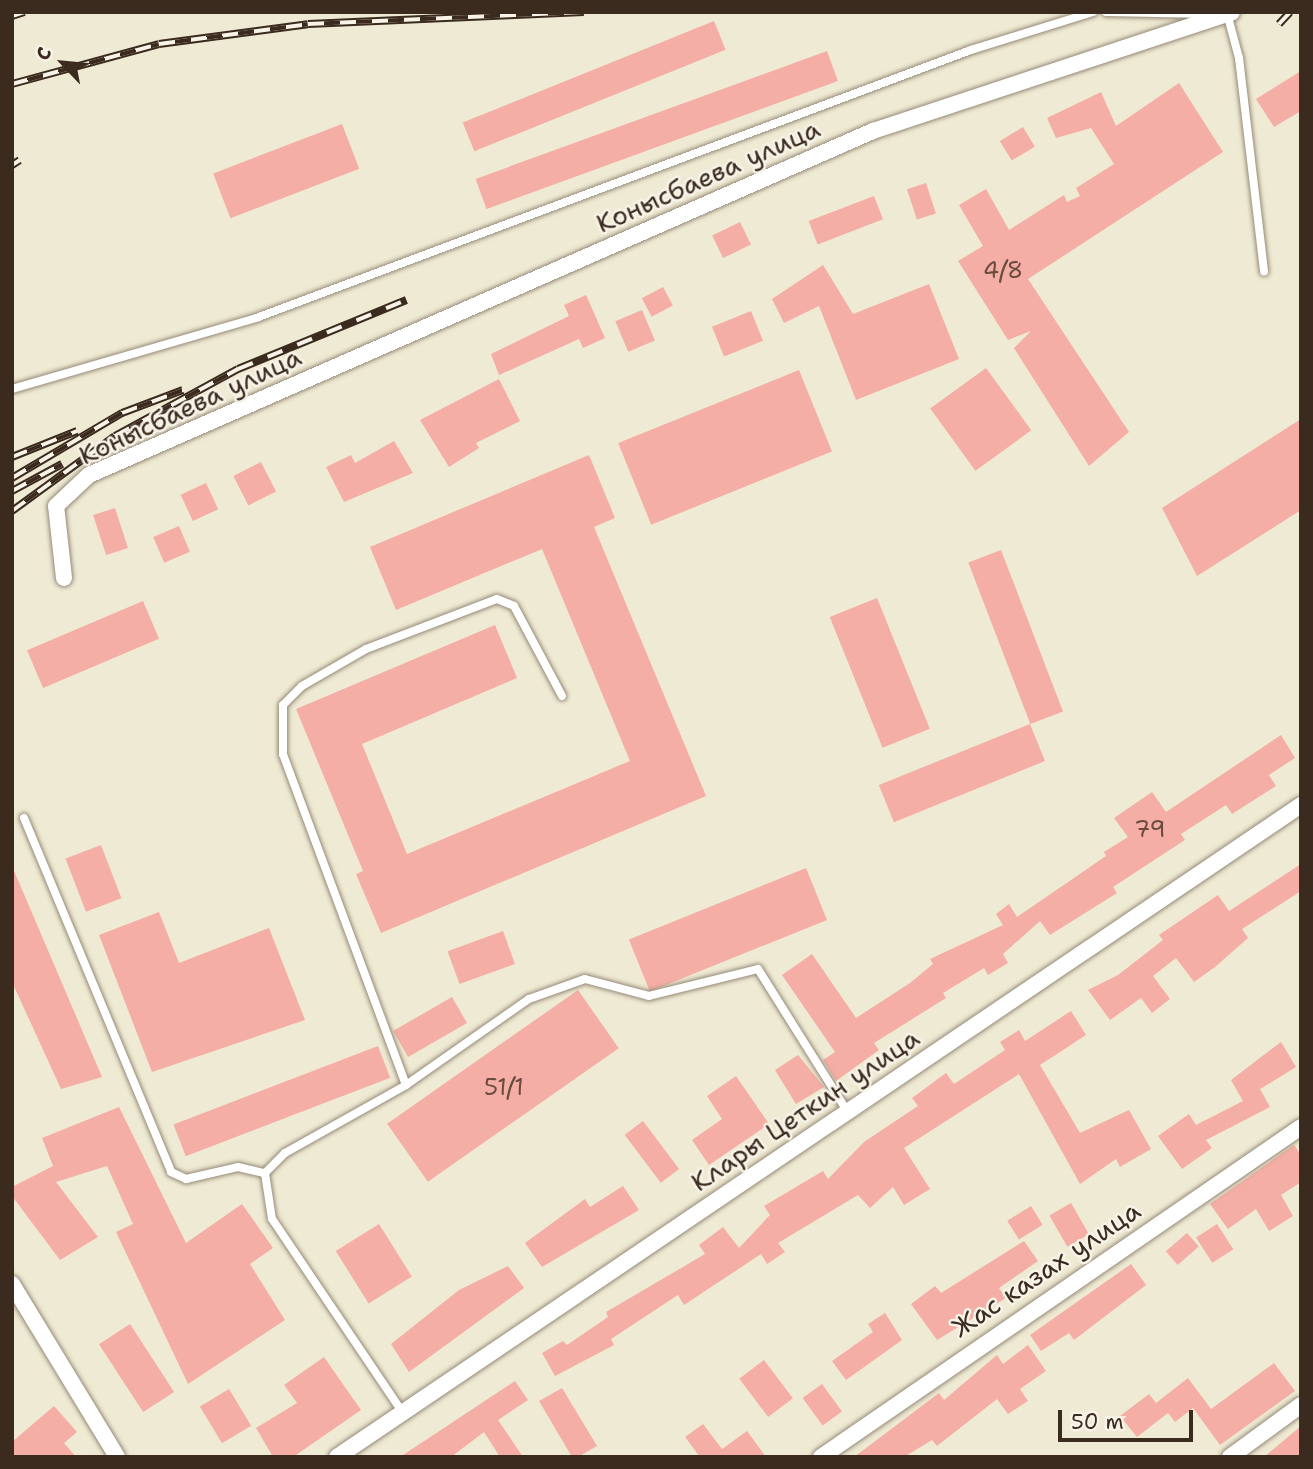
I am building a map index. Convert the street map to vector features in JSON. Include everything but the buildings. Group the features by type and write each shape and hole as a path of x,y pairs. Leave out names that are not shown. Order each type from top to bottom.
{"street":[{"name":"Конысбаева улица","path":"64,578 56,506 89,475 873,131 1230,13"},
{"name":"Клары Цеткин улица","path":"337,1457 1301,805"},
{"name":"Жас казах улица","path":"821,1457 1301,1127"},
{"path":"12,1284 117,1457"},
{"path":"1230,1457 1301,1405"}],"lane":[{"path":"12,389 256,318 971,50 1093,12"},
{"path":"1106,12 1230,13 1239,58 1264,272"},
{"path":"406,1085 283,754 284,705 302,686 366,649 497,599 514,606 562,695"},
{"path":"24,818 170,1172 186,1179 238,1167 265,1173"},
{"path":"265,1173 285,1153 406,1085 529,999 584,979 649,996 758,969 847,1111"},
{"path":"265,1173 272,1219 402,1413"}],"railway":[{"path":"12,16 24,12"},
{"path":"12,84 159,44 308,24 584,12"},
{"path":"1279,24 1290,12"},
{"path":"12,165 20,160"},
{"path":"12,511 115,436 238,369 406,300"},
{"path":"12,478 122,413 183,390"},
{"path":"12,457 77,431"},
{"path":"12,491 62,464"}]}
